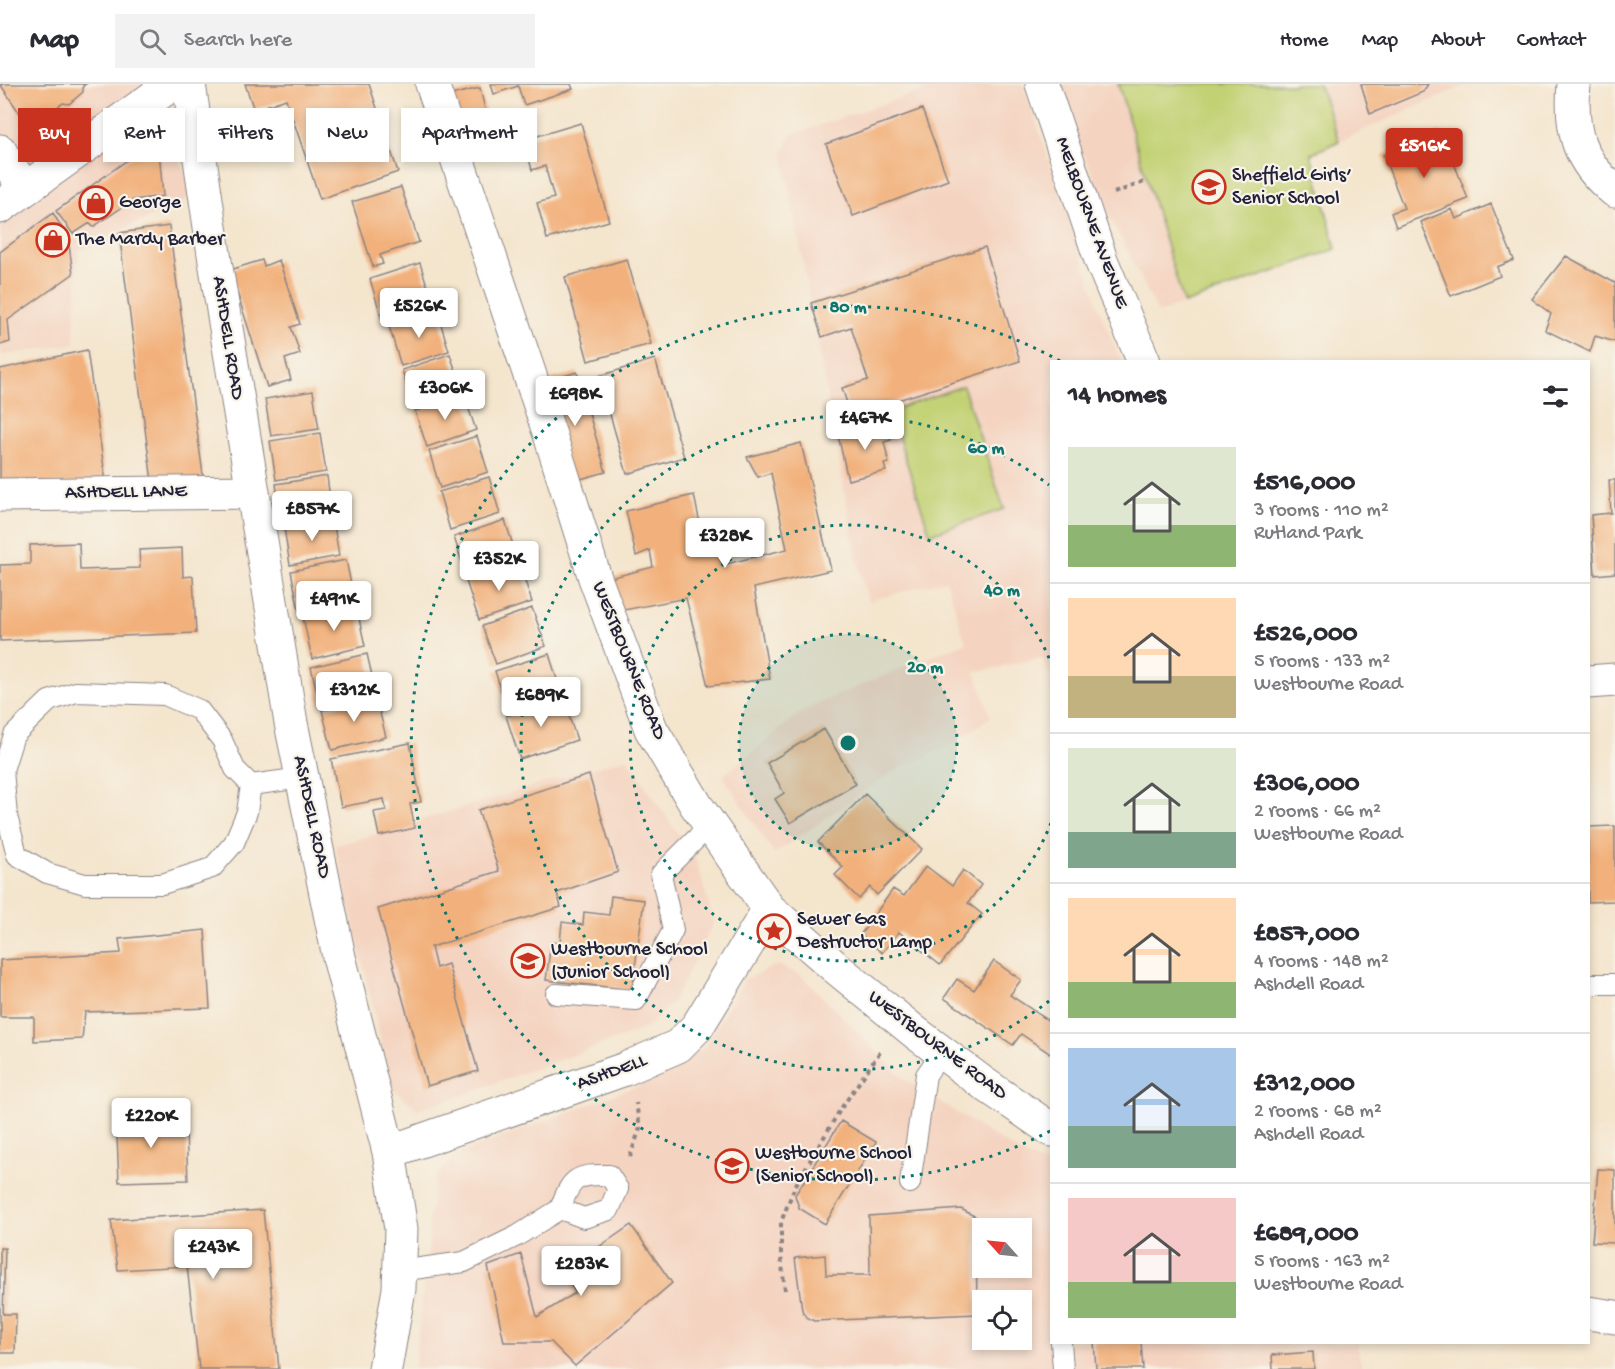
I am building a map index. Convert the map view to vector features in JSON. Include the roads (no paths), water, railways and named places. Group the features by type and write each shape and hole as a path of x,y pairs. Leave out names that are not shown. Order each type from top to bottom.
{"street":[{"path":"0,151 13,198 172,84"},
{"name":"ASHDELL ROAD","path":"189,84 214,261 291,723 339,957 389,1152 400,1229 399,1289 385,1369"},
{"name":"WESTBOURNE ROAD","path":"432,84 550,435 595,578 651,729 696,805 769,909 835,967 902,1021 1050,1129"},
{"name":"MELBOURNE AVENUE","path":"1042,84 1101,260 1143,360"},
{"path":"1574,84 1571,111 1578,144 1598,178 1615,191"},
{"name":"ASHDELL LANE","path":"0,495 252,492"},
{"path":"1590,682 1615,680"},
{"name":"ASHDELL","path":"389,1152 625,1069 678,1046 697,1027 769,909"},
{"path":"1590,1313 1615,1317"}],"lane":[{"path":"76,692 165,695 199,710 222,740 235,769 250,785 247,812 234,843 212,868 162,884 85,884 47,873 16,855 7,816 3,770 14,735 49,701 76,692"},
{"path":"250,785 302,778"},
{"path":"556,994 636,1000 673,930 660,874 710,825"},
{"path":"1590,984 1615,984"},
{"path":"910,1183 926,1076 942,1052"},
{"path":"399,1270 464,1262 517,1236 561,1209 568,1188 586,1174 609,1175 618,1189 609,1210 584,1218 561,1209"},
{"path":"1061,1344 1063,1369"}],"place":[{"name":"Sheffield Girls’ Senior School","path":"1209,187"},
{"name":"George","path":"96,203"},
{"name":"The Mardy Barber","path":"53,240"},
{"name":"Sewer Gas Destructor Lamp","path":"774,931"},
{"name":"Westbourne School (Junior School)","path":"528,961"},
{"name":"Westbourne School (Senior School)","path":"732,1166"}]}
